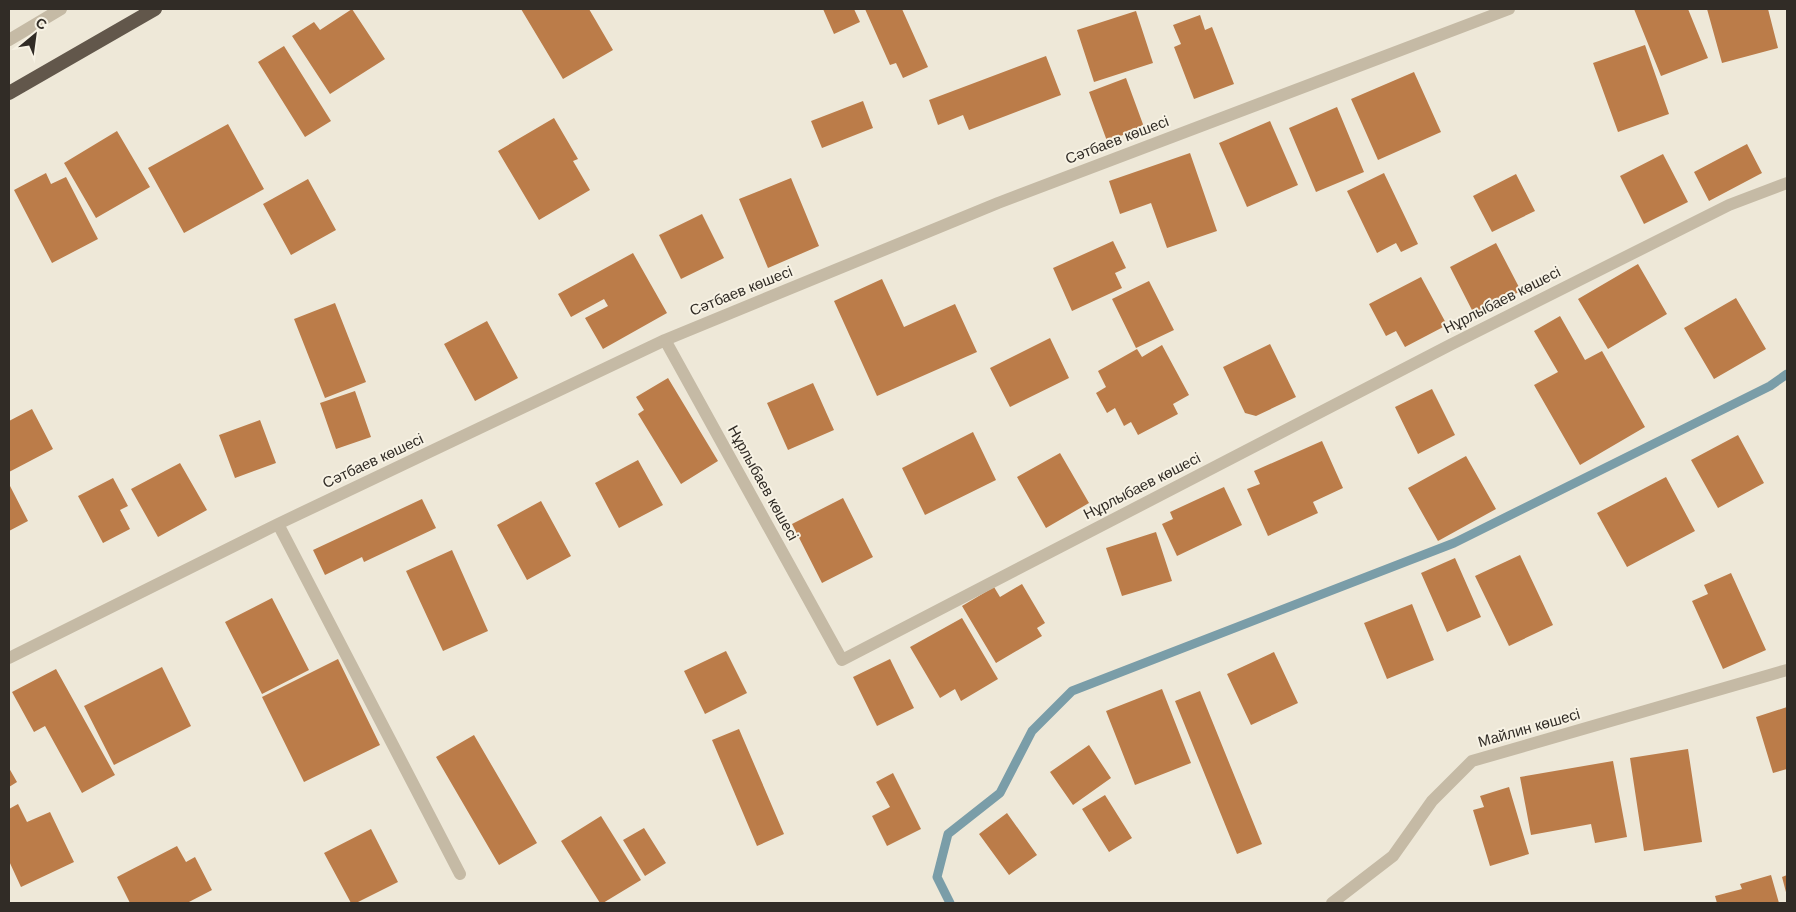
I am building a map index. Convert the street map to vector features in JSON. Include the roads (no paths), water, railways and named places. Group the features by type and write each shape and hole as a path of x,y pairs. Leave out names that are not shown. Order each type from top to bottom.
{"highway":[{"path":"9,93 155,9"}],"street":[{"path":"9,40 61,9"},
{"name":"Сәтбаев көшесі","path":"9,658 278,524 665,340 998,202 1509,9"},
{"name":"Нұрлыбаев көшесі","path":"665,340 842,660 1450,345 1729,206 1787,184"},
{"path":"278,524 460,874"},
{"name":"Майлин көшесі","path":"1332,903 1393,856 1432,801 1472,761 1787,670"}],"waterway":[{"path":"950,903 937,877 948,834 1000,793 1032,731 1072,691 1454,543 1770,386 1787,374"}]}
